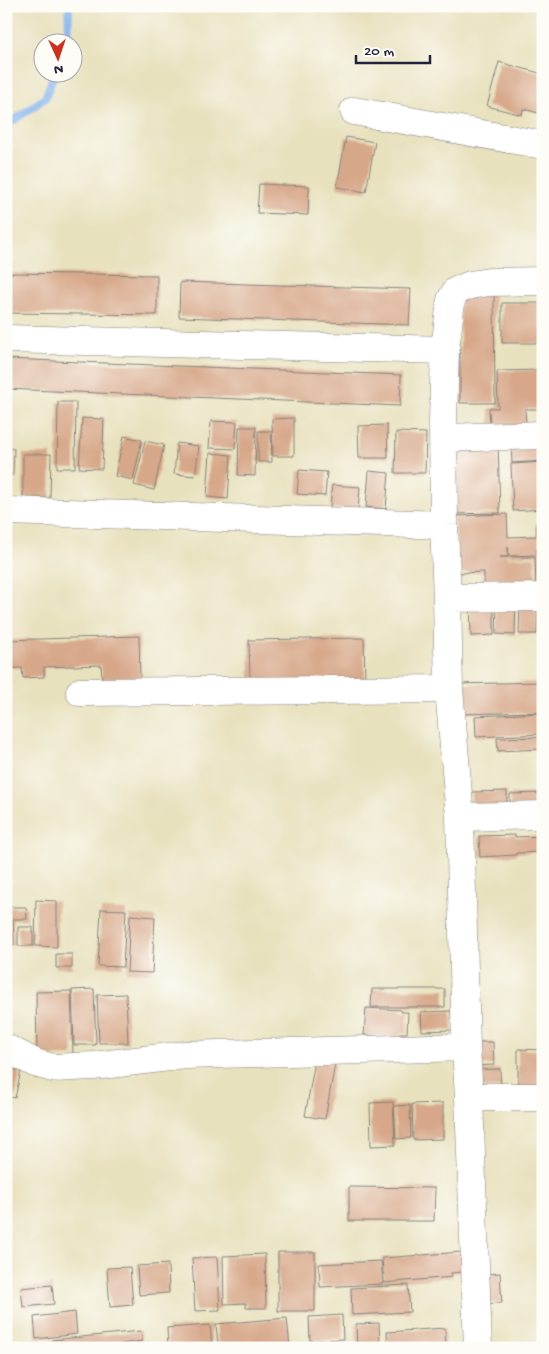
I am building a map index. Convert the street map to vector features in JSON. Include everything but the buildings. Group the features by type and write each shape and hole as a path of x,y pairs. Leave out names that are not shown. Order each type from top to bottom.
{"street":[{"path":"354,111 543,145"},
{"path":"478,1348 466,1047 460,817 449,689 448,598 444,525 445,350 451,300 456,291 470,285 490,282 543,282"},
{"path":"6,339 445,350"},
{"path":"444,438 543,435"},
{"path":"6,511 444,525"},
{"path":"448,598 543,597"},
{"path":"80,692 449,689"},
{"path":"460,817 543,815"},
{"path":"6,1048 35,1063 53,1068 93,1066 186,1055 466,1047"},
{"path":"469,1097 543,1097"}],"waterway":[{"path":"68,32 69,6"},
{"path":"6,126 45,98 51,82"}]}
